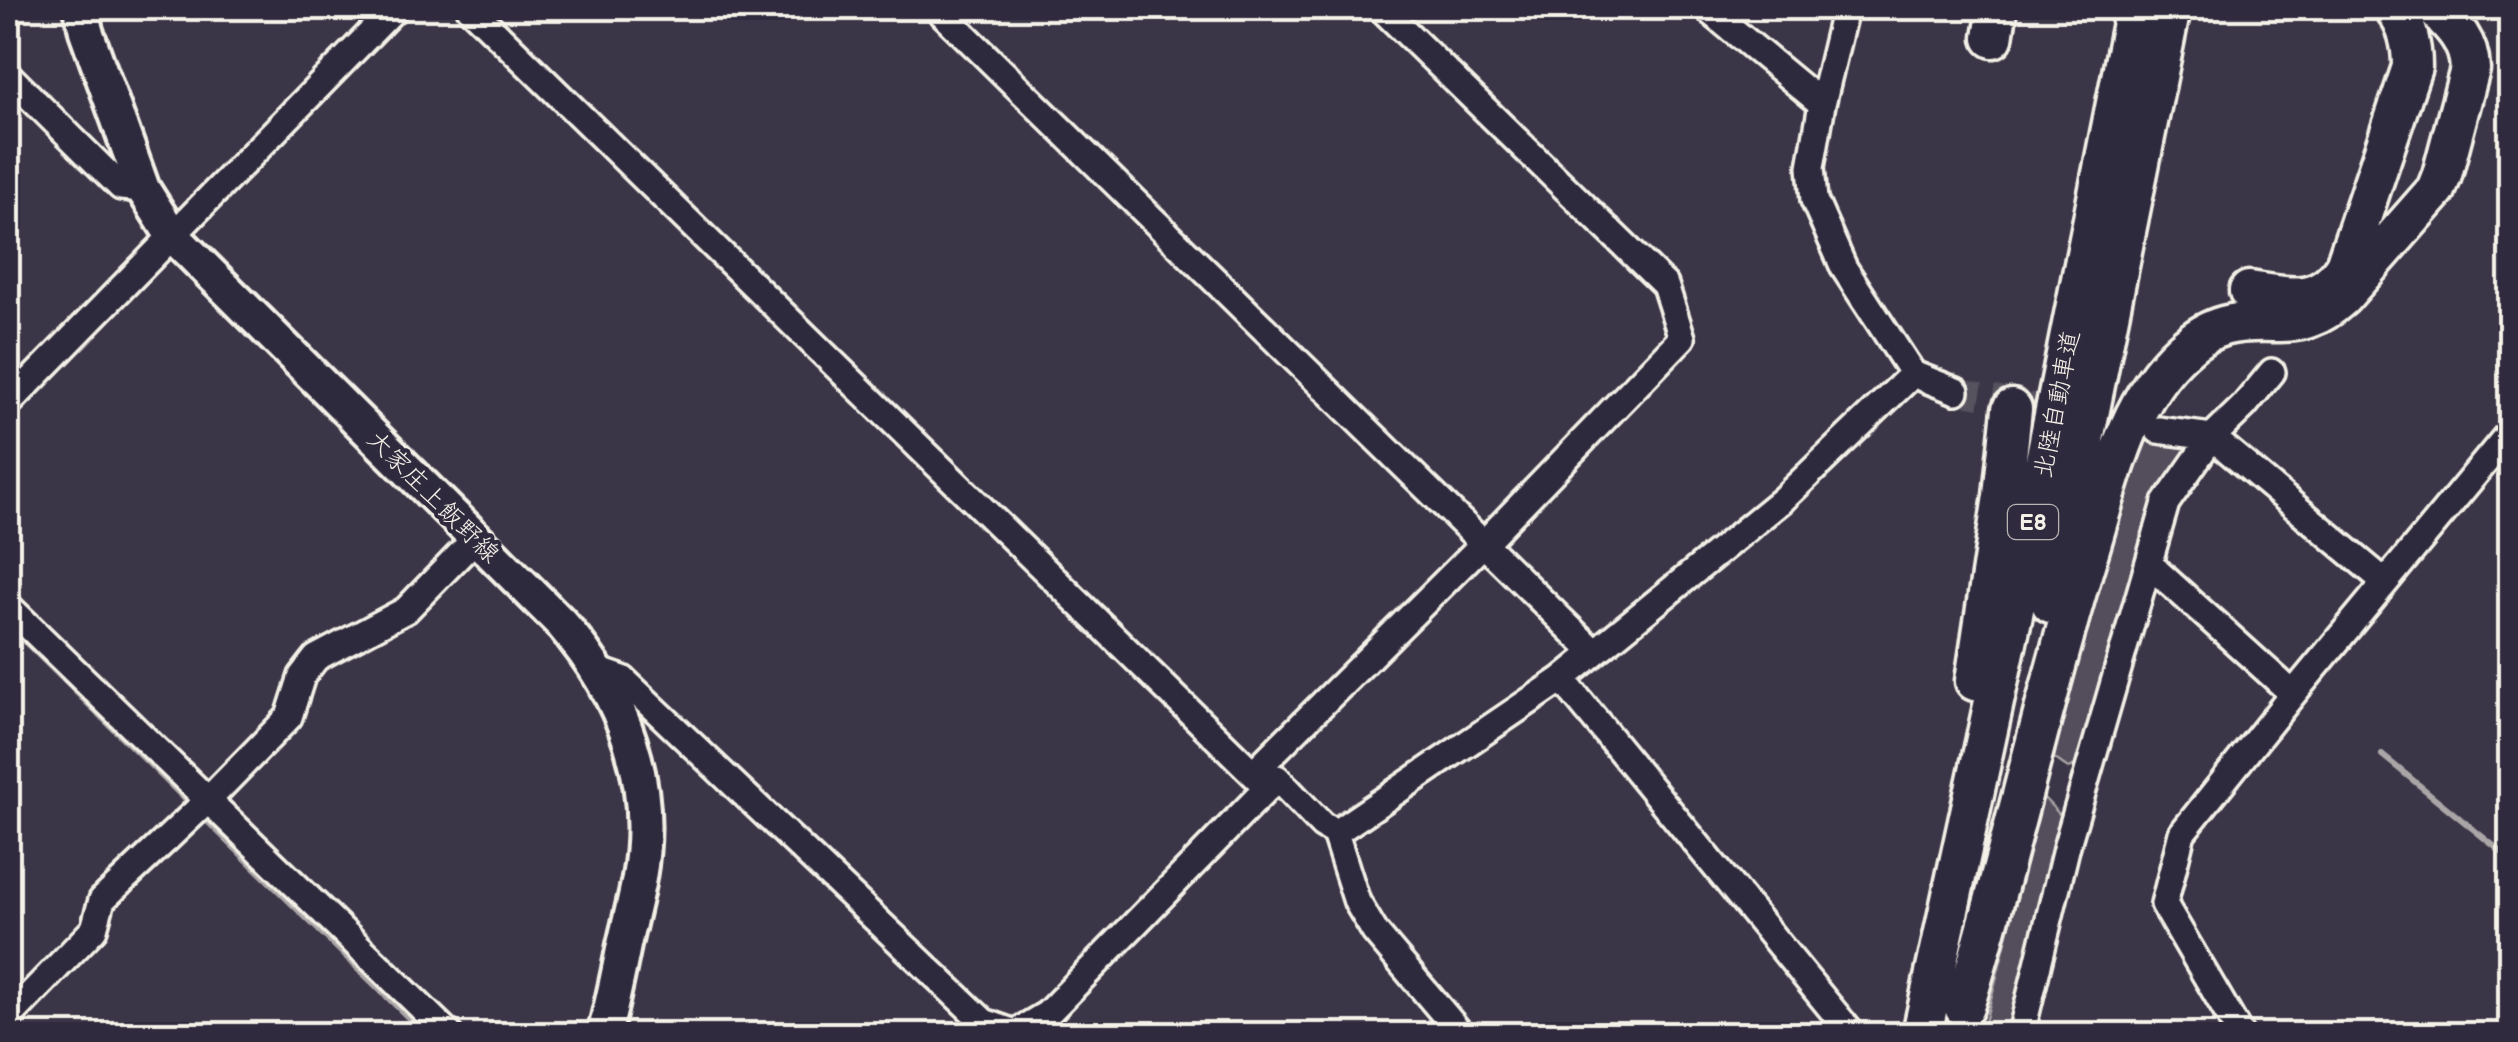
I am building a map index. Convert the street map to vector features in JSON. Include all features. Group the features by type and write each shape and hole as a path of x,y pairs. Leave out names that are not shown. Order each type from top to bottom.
{"highway":[{"name":"北陸自動車道","path":"1921,1034 2031,531 2135,8"},
{"name":"北陸自動車道","path":"1961,1021 2171,8"},
{"path":"2255,276 2292,298 2306,297 2336,281 2345,266 2412,68 2408,31 2394,8"},
{"path":"1961,1021 1992,918 2057,657 2117,459 2141,402 2181,351 2217,326 2294,322 2329,308 2436,190 2470,69 2470,56 2456,28 2434,8"},
{"path":"1921,1034 1993,570 2012,409"}],"main road":[{"name":"大家庄上飯野線","path":"80,8 143,189 172,235 562,624 613,696 640,778 643,830 640,875 604,1034"}],"street":[{"path":"8,404 395,8"},
{"path":"470,8 1260,780"},
{"path":"937,8 1594,652"},
{"path":"597,670 623,679 984,1022 1016,1034 1046,1014 1260,780 1682,338 1665,285 1381,8"},
{"path":"1706,8 1822,104"},
{"path":"1845,8 1810,167 1814,200 1844,268 1912,374 1956,391"},
{"path":"8,75 120,186 143,189"},
{"path":"2021,1034 2066,845 2166,504 2212,437 2272,372"},
{"path":"1334,833 1562,679 1769,512 1912,374"},
{"path":"2158,430 2212,437 2385,582"},
{"path":"2240,1034 2164,904 2182,833 2510,432"},
{"path":"8,1018 94,928 102,900 289,718 302,676 316,658 406,610 476,538"},
{"path":"2149,564 2293,694"},
{"path":"8,606 449,1034"},
{"path":"1562,679 1852,1034"},
{"path":"1260,780 1277,778 1334,833 1357,902 1375,932 1461,1034"}],"shaded area":[{"path":"2142,434 2186,442 2190,453 2081,763 2068,768 2054,758 2071,668"},
{"path":"2043,797 2064,819 2010,1034 1982,1034"}],"waterway":[{"path":"8,625 192,806"},
{"path":"2382,755 2510,859"},
{"path":"201,815 425,1034"}],"tunnel":[{"path":"1956,391 2142,427"}]}
